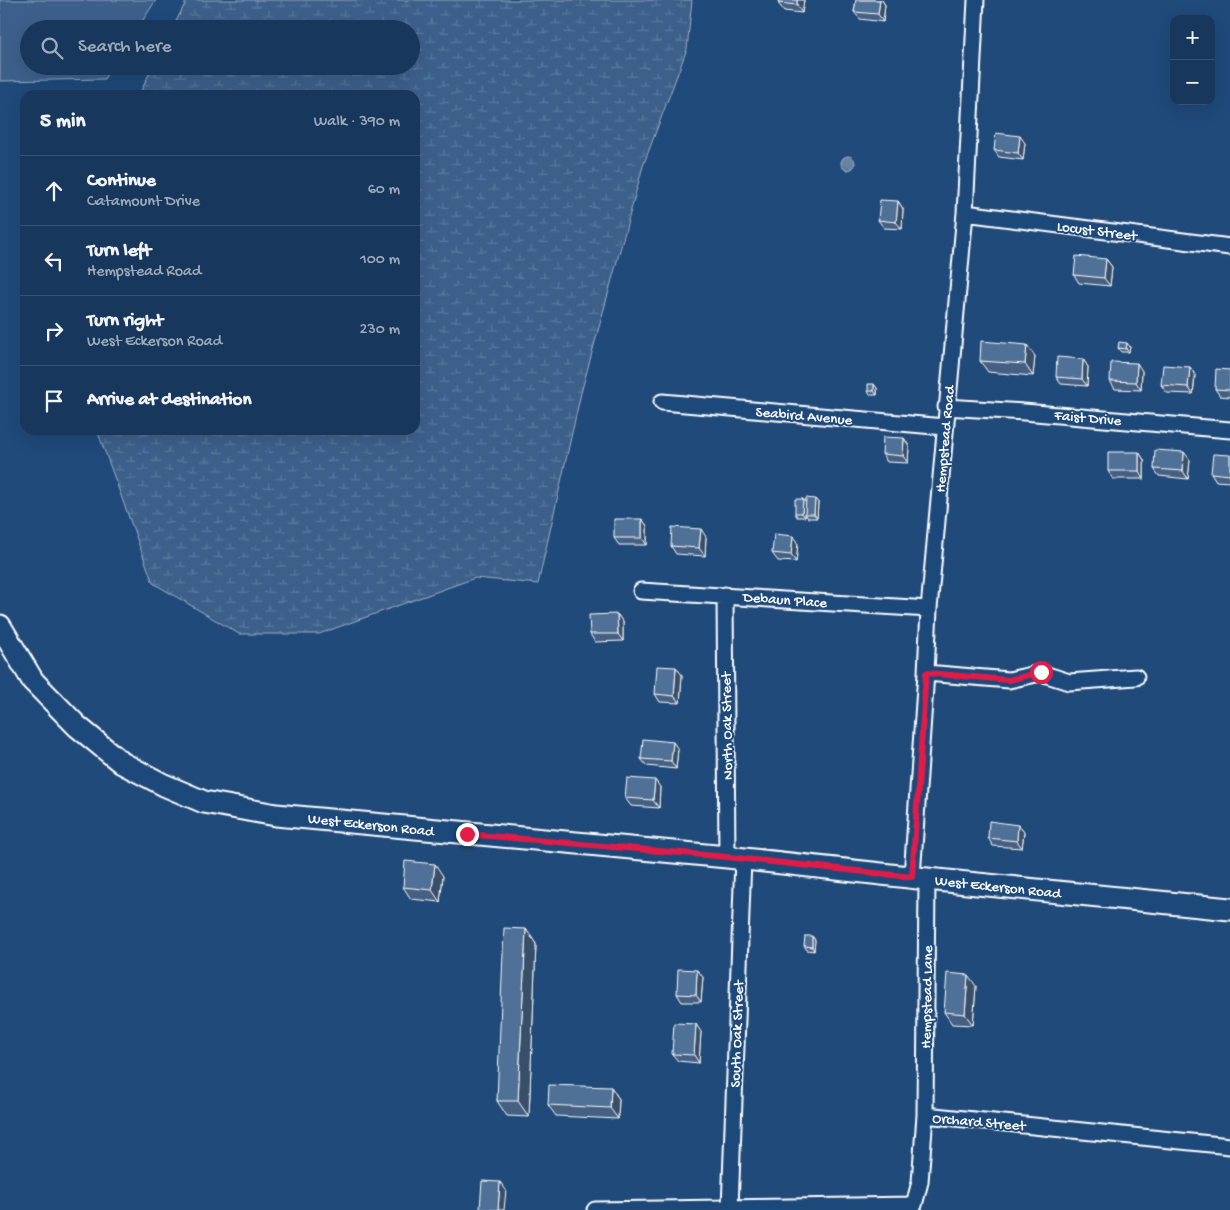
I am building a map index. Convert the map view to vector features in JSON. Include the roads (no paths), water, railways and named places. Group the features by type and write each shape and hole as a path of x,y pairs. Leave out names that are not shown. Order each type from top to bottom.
{"street":[{"name":"Hempstead Road","path":"920,878 929,609 965,213 976,0"},
{"name":"Locust Street","path":"965,213 1230,248"},
{"name":"Seabird Avenue","path":"662,402 945,427"},
{"name":"Faist Drive","path":"946,407 1230,430"},
{"name":"Debaun Place","path":"641,591 929,609"},
{"name":"North Oak Street","path":"725,596 735,858"},
{"name":"West Eckerson Road","path":"0,627 33,681 77,726 122,763 164,785 204,802 276,815 735,858 1230,909"},
{"path":"926,673 1009,680 1041,672 1069,682 1136,677"},
{"name":"South Oak Street","path":"730,1208 735,858"},
{"name":"Hempstead Lane","path":"920,878 925,1115"},
{"name":"Orchard Street","path":"595,1210 914,1205 920,1182 925,1115 1230,1146"}],"water":[{"path":"845,156 851,156 855,163 851,170 845,170 841,166 841,160"}]}
